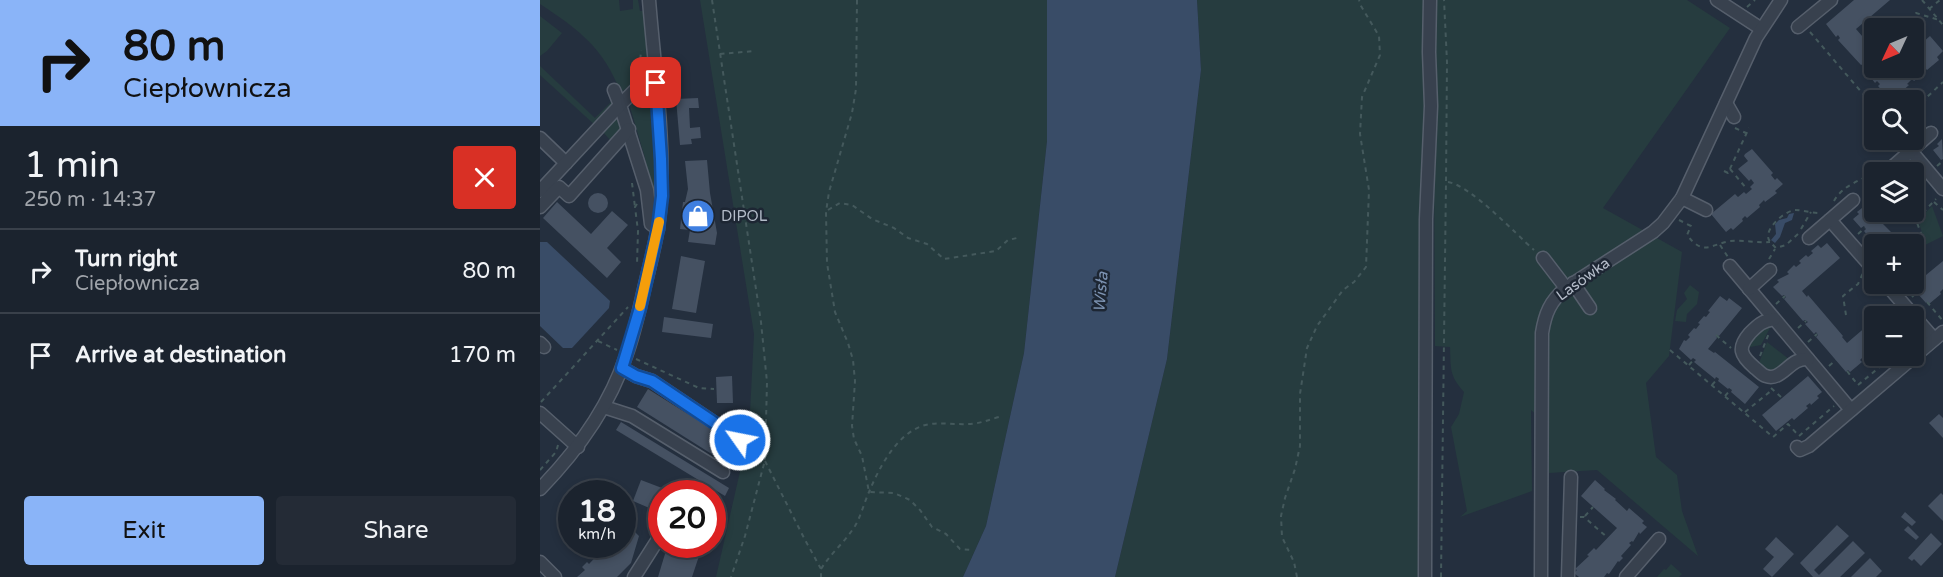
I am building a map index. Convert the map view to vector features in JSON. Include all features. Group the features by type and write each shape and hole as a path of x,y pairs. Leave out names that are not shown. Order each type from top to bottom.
{"street":[{"path":"540,489 578,447 604,407 622,368 658,229 662,196 661,168 649,0"},
{"path":"1425,577 1426,219 1431,106 1430,0"},
{"path":"1717,0 1760,28"},
{"name":"Lasówka","path":"1541,577 1542,333 1547,309 1557,295 1570,285 1653,232 1682,198 1760,28 1781,0"},
{"path":"1802,27 1831,0"},
{"path":"540,191 620,105 640,87 656,83"},
{"path":"614,90 629,129 647,190 651,225 658,229"},
{"path":"1726,103 1736,123"},
{"path":"540,207 559,187 569,196 629,129"},
{"path":"1898,162 1931,133"},
{"path":"540,138 566,163"},
{"path":"1911,151 1943,189"},
{"path":"1682,198 1706,210"},
{"path":"1809,238 1829,216 1853,200"},
{"path":"1829,216 1864,259"},
{"path":"1543,258 1590,308"},
{"path":"1730,266 1849,411"},
{"path":"1749,290 1770,270"},
{"path":"1797,447 1804,450 1939,336 1896,294"},
{"path":"1774,319 1761,322 1743,342 1742,351 1746,360 1764,375 1773,377 1783,372 1793,362 1808,359"},
{"path":"622,368 652,381 740,440"},
{"path":"604,407 632,417 723,472"},
{"path":"540,413 578,447"},
{"path":"1568,577 1571,477"},
{"path":"1626,577 1659,539"},
{"path":"634,577 648,555"},
{"path":"540,562 555,577"}],"path":[{"path":"712,0 762,322 767,382 765,460 745,536 731,577"},
{"path":"857,0 856,89 852,113 829,192 826,212 827,263 835,312 849,343 853,360 855,381 852,426 854,439 862,456 864,476 869,492"},
{"path":"1297,577 1282,537 1281,516 1300,446 1300,394 1308,348 1317,326 1343,290 1354,282 1366,267 1368,190 1360,134 1362,97 1380,55 1379,36 1359,0"},
{"path":"1441,577 1447,62 1444,0"},
{"path":"1922,0 1943,25"},
{"path":"1929,9 1940,0"},
{"path":"1912,18 1916,13 1939,20"},
{"path":"1802,27 1864,96"},
{"path":"640,87 641,48"},
{"path":"720,54 755,51"},
{"path":"1924,103 1926,98 1943,82"},
{"path":"1736,123 1746,133"},
{"path":"1724,171 1728,173 1749,128"},
{"path":"1730,169 1746,188"},
{"path":"1855,182 1864,178"},
{"path":"1446,182 1459,186 1483,204 1543,258"},
{"path":"637,272 638,231 635,207 647,190"},
{"path":"1921,234 1916,220 1934,202 1943,210"},
{"path":"826,212 840,203 852,205 872,219 894,228 908,238 927,244 944,259 996,251 1008,240 1017,238"},
{"path":"1810,212 1797,235 1786,245 1776,248 1770,242 1768,234 1779,219 1794,210 1810,212 1829,216"},
{"path":"1679,220 1691,226 1687,236 1695,245 1709,248 1731,241 1770,242"},
{"path":"1846,315 1843,296 1858,284 1863,274 1858,252"},
{"path":"1927,302 1943,321"},
{"path":"540,404 631,303"},
{"path":"1939,316 1943,313"},
{"path":"1791,334 1806,321"},
{"path":"1802,347 1817,334"},
{"path":"598,341 699,388 714,389"},
{"path":"1670,350 1773,437 1788,424 1799,436 1839,402 1849,411"},
{"path":"1689,365 1695,359"},
{"path":"1847,371 1858,385 1881,366"},
{"path":"1712,385 1718,378"},
{"path":"1725,396 1731,389"},
{"path":"1745,412 1772,390 1782,398"},
{"path":"821,569 844,543 856,524 869,492 890,454 907,434 924,425 978,423 999,417"},
{"path":"540,470 556,452 558,448 556,440"},
{"path":"765,460 821,569 821,577"},
{"path":"869,492 894,493 910,500 932,527 946,534 960,549 971,550"},
{"path":"1584,517 1593,507"},
{"path":"1570,516 1584,517 1608,538"}],"green space":[{"path":"540,0 619,0 620,11 633,9 633,0 638,0 640,11 644,11 647,58 646,69 642,76 621,92 600,54 584,37 540,4"},
{"path":"700,0 1047,0 1047,141 1024,353 986,526 963,577 716,577 720,558 726,558 726,533 749,432 754,334"},
{"path":"1197,0 1426,0 1420,577 1115,577 1167,359 1201,70"},
{"path":"1436,0 1687,0 1730,28 1603,208 1682,252 1669,356 1646,383 1656,457 1677,475 1682,511 1698,556 1597,470 1549,473 1547,424 1531,410 1532,491 1460,517 1467,511 1451,427 1459,414 1464,392 1452,371 1450,347 1435,346"},
{"path":"540,16 562,33 540,56"},
{"path":"540,66 595,118 612,101 613,107 596,126 540,75"},
{"path":"643,93 649,97 651,102 656,183 654,204 645,158 630,107 635,95"},
{"path":"615,118 618,118 621,128 611,141 602,131"},
{"path":"1932,206 1943,236 1925,245 1924,234 1919,222 1924,222 1924,214"},
{"path":"1690,285 1699,292 1697,304 1687,314 1686,322 1675,321 1677,310 1687,299 1684,293"},
{"path":"1762,325 1775,325 1770,328 1761,345 1745,348"},
{"path":"1767,342 1790,360 1774,373 1763,370 1759,363"},
{"path":"1671,564 1682,574 1679,577 1657,577 1664,569 1666,570"}],"water":[{"name":"Wisła","path":"1047,0 1197,0 1201,70 1167,359 1115,577 963,577 986,526 1024,353 1047,141"},
{"path":"1794,213 1792,220 1785,223 1775,243 1771,240 1776,234 1775,224"},
{"path":"540,242 547,242 610,301 609,308 572,348 563,348 540,326"}],"building":[{"path":"1854,0 1890,0 1869,18 1864,18 1864,22 1856,29 1864,38 1864,65 1861,65 1838,40 1840,38 1838,35 1836,37 1826,24"},
{"path":"1930,36 1943,51 1937,57 1939,60 1927,70 1924,41"},
{"path":"1871,78 1918,78 1914,81 1912,79 1904,90 1881,90 1878,86 1880,84 1877,81 1875,83"},
{"path":"698,98 699,108 689,108 690,128 700,127 701,138 691,139 692,144 680,145 676,99"},
{"path":"1942,139 1943,159 1941,160 1933,150 1939,146 1937,144"},
{"path":"1752,149 1773,173 1771,175 1775,180 1777,178 1783,184 1775,191 1777,193 1765,202 1764,200 1759,205 1760,207 1747,218 1745,216 1733,230 1731,228 1726,232 1711,214 1735,194 1738,197 1752,189 1750,187 1754,183 1738,169 1748,161 1744,156"},
{"name":"DIPOL","path":"707,160 717,233 715,245 688,242 690,230 680,229 683,202 685,202 688,189 685,161"},
{"path":"594,193 602,193 608,199 608,207 602,213 594,213 588,207 588,199"},
{"path":"557,202 591,234 612,211 628,225 607,248 621,262 607,278 543,218"},
{"path":"1862,208 1864,222 1883,222 1893,234 1867,234 1864,226 1861,228 1853,219"},
{"path":"1827,243 1840,258 1802,291 1807,297 1808,295 1847,343 1864,328 1864,356 1860,360 1862,362 1850,372 1848,370 1846,372 1816,337 1818,335 1816,332 1814,334 1805,324 1808,322 1803,321 1784,299 1786,297 1773,287 1779,282 1777,280 1789,274 1787,272 1794,265 1796,267 1806,255 1808,257 1813,253 1811,251 1818,245 1821,248"},
{"path":"681,256 705,261 696,313 672,309"},
{"path":"1943,261 1941,294 1929,304 1918,294 1924,294 1924,272 1926,275"},
{"path":"1720,296 1727,301 1729,298 1742,308 1719,336 1716,335 1717,338 1708,349 1759,387 1745,404 1731,392 1732,390 1718,381 1718,378 1715,379 1694,362 1696,360 1693,358 1691,360 1679,349 1684,340 1690,337 1688,335 1700,324 1698,323 1710,312 1708,311"},
{"path":"664,317 713,324 711,338 662,332"},
{"path":"732,376 733,403 717,403 716,377"},
{"path":"1808,376 1822,392 1817,396 1819,398 1806,406 1808,408 1794,420 1792,418 1776,431 1762,415"},
{"path":"648,389 737,445 726,463 637,407"},
{"path":"1939,414 1943,418 1943,438 1929,423"},
{"path":"621,422 716,480 699,480 616,430"},
{"path":"641,480 648,483 648,507 636,502 636,493"},
{"path":"1595,480 1627,511 1629,508 1644,521 1642,523 1647,527 1640,534 1639,532 1633,542 1629,543 1631,545 1621,556 1623,558 1609,574 1607,573 1604,577 1579,577 1574,573 1577,570 1575,569 1617,528 1581,496"},
{"path":"1941,493 1943,495 1943,521 1928,506"},
{"path":"1905,512 1916,522 1912,526 1901,517"},
{"path":"1837,525 1849,536 1814,570 1819,575 1853,541 1865,553 1840,577 1813,577 1800,563"},
{"path":"1908,526 1919,537 1916,540 1904,530"},
{"path":"1931,533 1942,544 1921,566 1914,559 1912,561 1908,558"},
{"path":"1776,537 1794,554 1772,577 1763,569 1774,557 1765,549"},
{"path":"595,558 632,558 631,563 617,577 577,577 585,570 582,567 587,562 589,564"},
{"path":"664,558 698,558 692,577 658,577"},
{"path":"1870,558 1882,571 1876,577 1851,577"}],"slow traffic":[{"path":"640,306 659,222"}],"place":[{"name":"DIPOL","path":"698,216"}],"route":[{"path":"656,83 662,196 658,229 640,308 622,368 652,381 740,440"}]}
